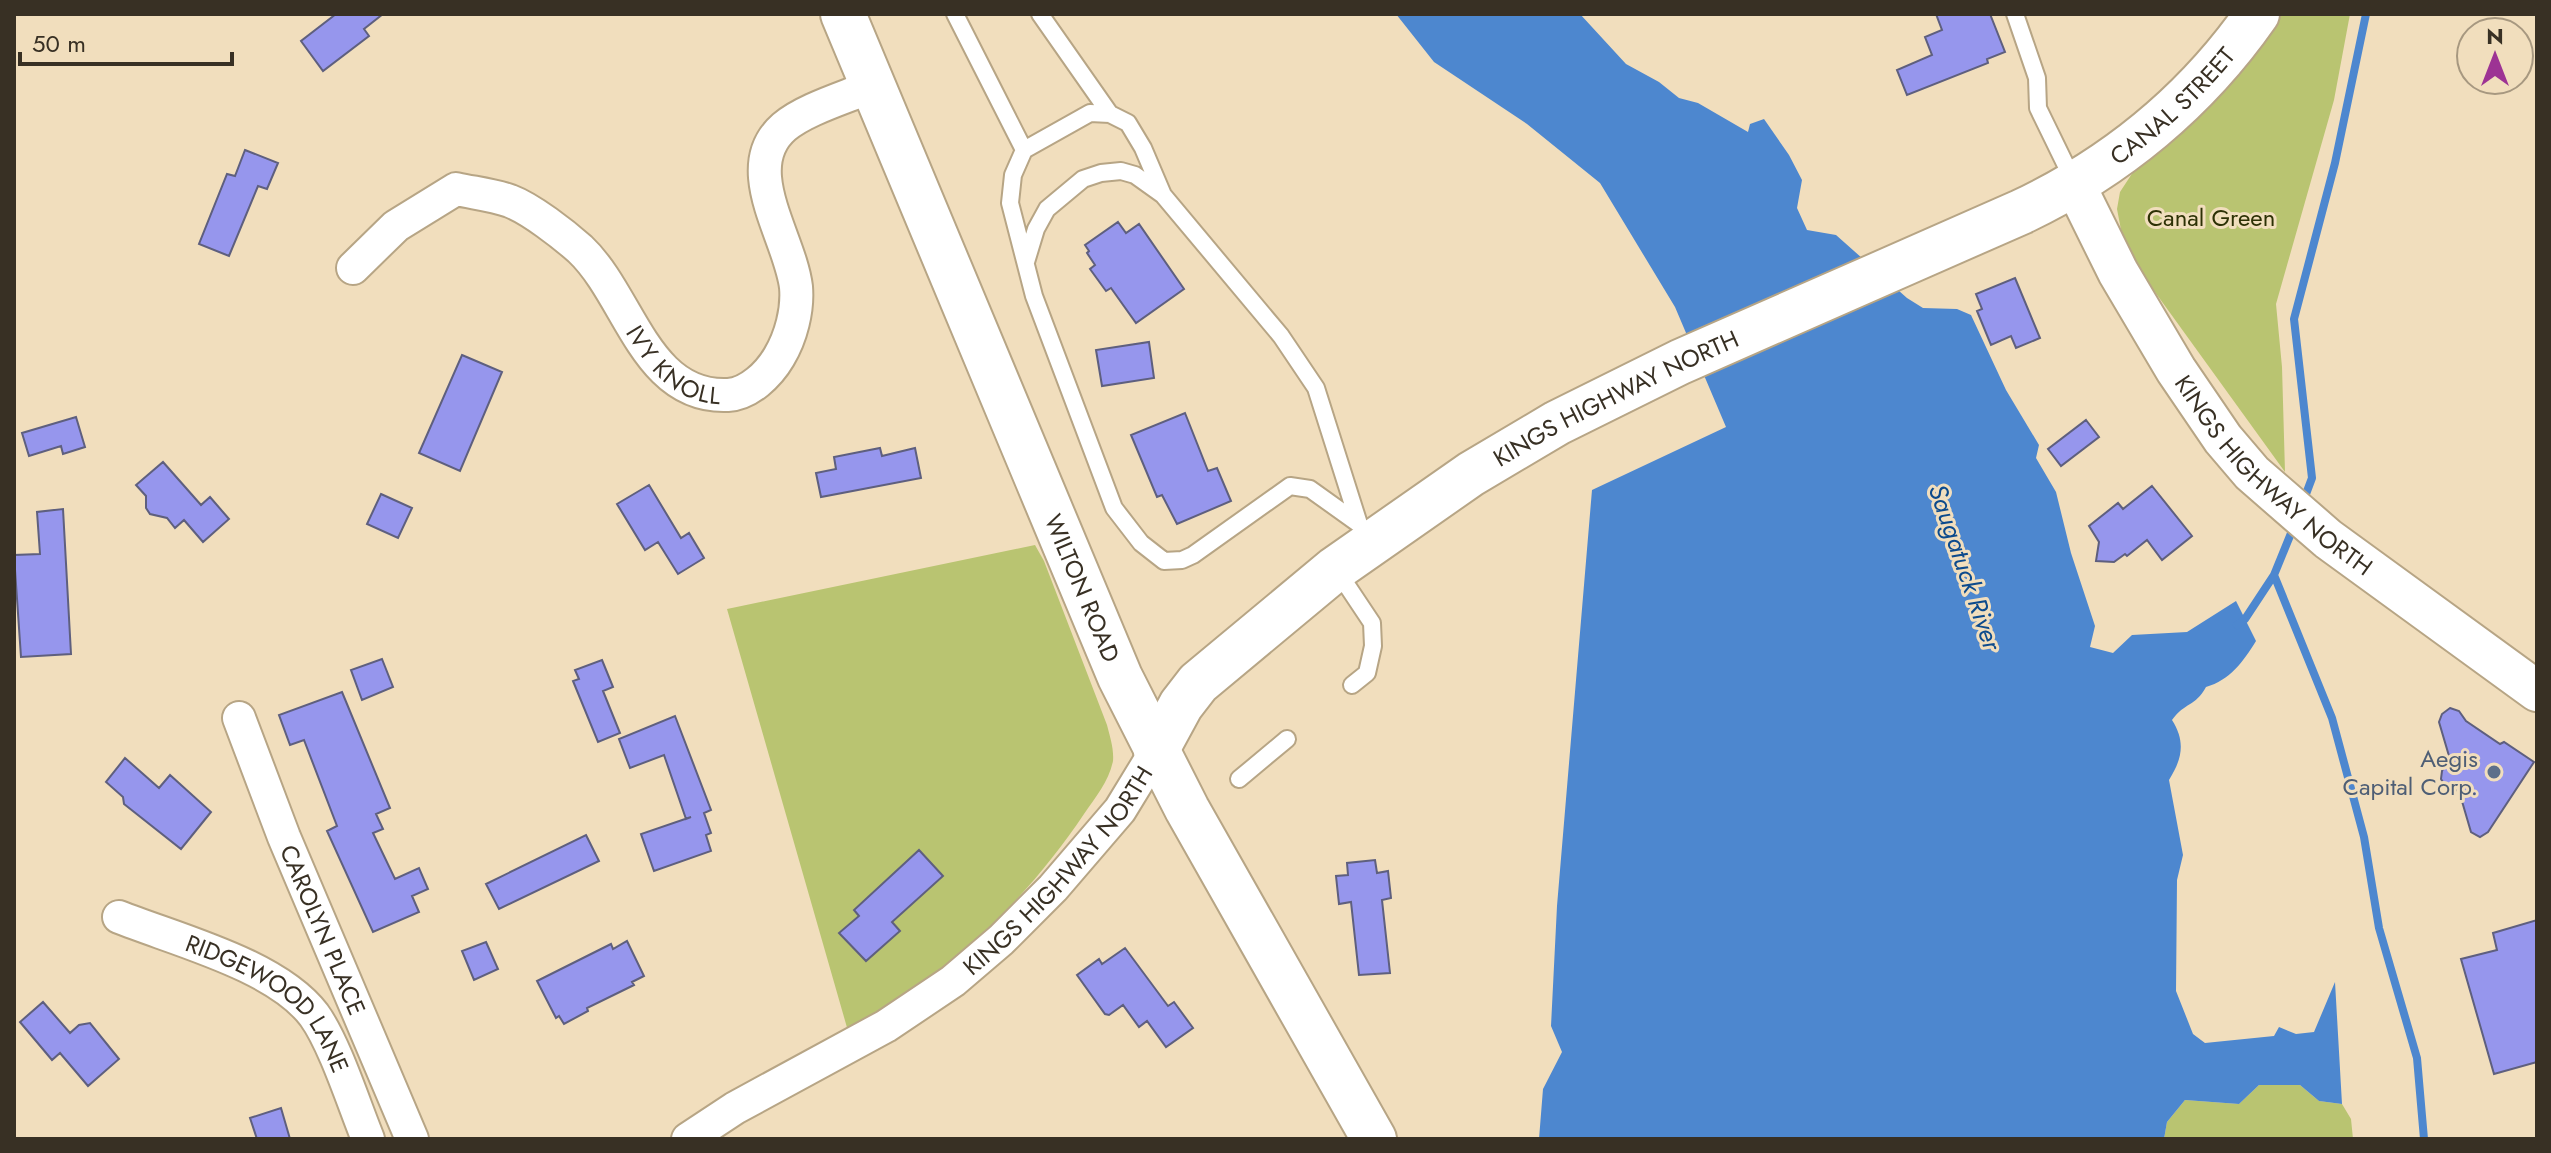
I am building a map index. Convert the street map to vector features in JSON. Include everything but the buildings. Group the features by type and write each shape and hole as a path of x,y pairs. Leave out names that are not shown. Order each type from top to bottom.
{"main road":[{"name":"WILTON ROAD","path":"843,14 1104,640 1156,751 1374,1139"},
{"name":"CANAL STREET","path":"2074,183 2137,141 2182,103 2216,68 2257,14"},
{"name":"KINGS HIGHWAY NORTH","path":"1156,751 1181,705 1198,683 1335,569 1365,533 1595,403 1680,362 2021,212 2074,183"}],"street":[{"name":"IVY KNOLL","path":"353,268 396,226 456,189 511,201 552,227 580,250 603,275 648,353 667,374 691,389 713,396 735,395 755,384 770,370 788,338 795,312 796,288 764,172 767,148 788,124 872,86"},
{"name":"KINGS HIGHWAY NORTH","path":"2074,183 2118,272 2193,396 2223,439 2268,489 2350,556 2537,691"},
{"name":"CAROLYN PLACE","path":"239,718 289,850 412,1139"},
{"name":"KINGS HIGHWAY NORTH","path":"688,1139 735,1108 886,1026 953,981 1001,940 1053,888 1120,810 1156,751"},
{"name":"RIDGEWOOD LANE","path":"119,917 253,969 280,984 303,1004 322,1028 368,1139"}],"lane":[{"path":"955,14 1024,150"},
{"path":"1040,14 1110,114"},
{"path":"2015,14 2037,78 2038,108 2074,183"},
{"path":"1163,195 1143,148 1128,123 1110,114 1090,113 1024,150 1013,175 1010,203 1034,296 1114,508 1125,526 1152,553 1164,561 1173,562 1193,555 1290,486 1310,489 1365,533"},
{"path":"1026,262 1036,229 1047,209 1083,179 1121,171 1135,175 1163,195 1281,336 1316,388 1365,533"},
{"path":"1335,569 1372,623 1373,646 1367,673 1352,685"},
{"path":"1239,779 1287,739"}],"green space":[{"name":"Canal Green","path":"2276,14 2350,14 2334,100 2276,304 2282,367 2285,472 2147,281 2122,235 2117,209 2120,192 2137,166"},
{"path":"1035,545 1044,561 1107,725 1113,756 1108,775 1061,847 979,937 916,989 848,1031 727,609"},
{"path":"2259,1085 2300,1085 2319,1101 2342,1104 2351,1119 2353,1139 2164,1139 2167,1122 2185,1100 2239,1104"}],"water":[{"name":"Saugatuck River","path":"1396,14 1580,14 1626,64 1659,82 1679,98 1698,103 1748,132 1750,124 1764,119 1802,180 1797,208 1807,230 1836,235 1907,298 1923,308 1957,309 1971,315 2006,390 2039,445 2036,458 2056,492 2071,553 2095,626 2090,647 2113,653 2132,635 2187,632 2236,601 2256,641 2235,669 2222,680 2206,687 2172,720 2181,750 2169,780 2183,855 2177,880 2176,991 2193,1034 2205,1043 2274,1036 2279,1027 2296,1034 2314,1032 2335,982 2342,1104 2319,1101 2300,1085 2259,1085 2239,1104 2185,1100 2167,1122 2164,1139 1539,1139 1543,1089 1562,1052 1551,1026 1557,906 1592,490 1726,427 1675,307 1600,183 1527,124 1434,62"}],"waterway":[{"path":"2303,502 2312,478 2294,319 2335,163 2366,14"},
{"path":"2294,526 2274,575 2332,718 2364,837 2379,928 2417,1058 2424,1139"},
{"path":"2237,625 2245,619 2274,575"}],"place":[{"name":"Aegis Capital Corp.","path":"2494,772"}]}
